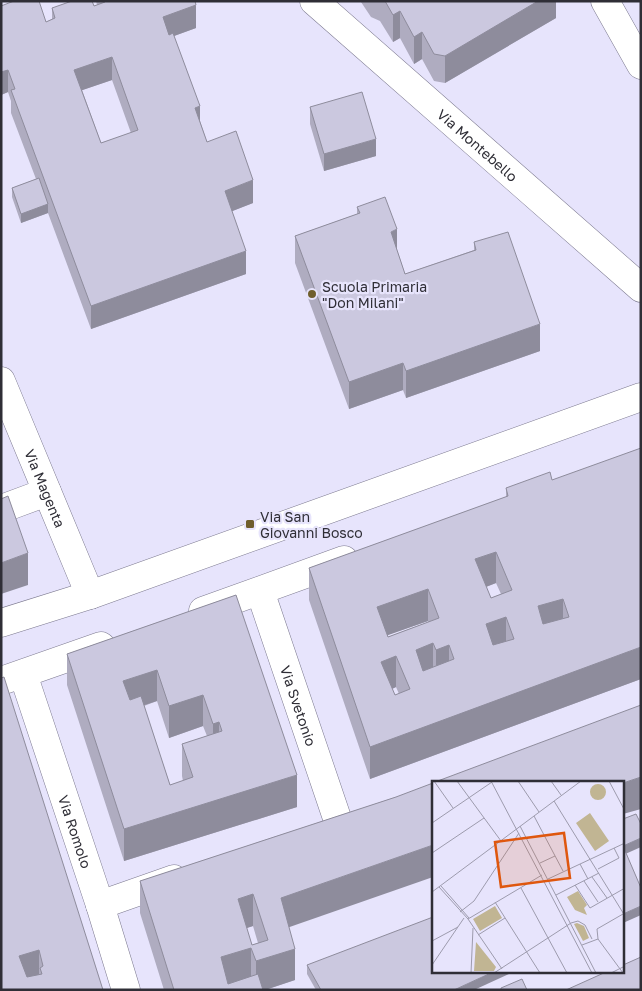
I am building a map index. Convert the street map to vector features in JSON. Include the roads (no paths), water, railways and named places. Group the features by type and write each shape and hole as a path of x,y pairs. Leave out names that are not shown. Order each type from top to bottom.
{"street":[{"name":"Via Montebello","path":"314,1 641,288"},
{"path":"605,1 641,65"},
{"name":"Via Magenta","path":"1,381 90,595"},
{"path":"1,623 90,595 641,397"},
{"path":"1,509 47,492"},
{"path":"176,620 362,554"},
{"name":"Via Svetonio","path":"260,591 328,824 364,812"},
{"path":"12,677 119,640"},
{"name":"Via Romolo","path":"12,677 100,905 126,990"},
{"path":"100,905 201,869"}],"place":[{"name":"Scuola Primaria \"Don Milani\"","path":"312,294"},
{"name":"Via San Giovanni Bosco","path":"250,524"}]}
